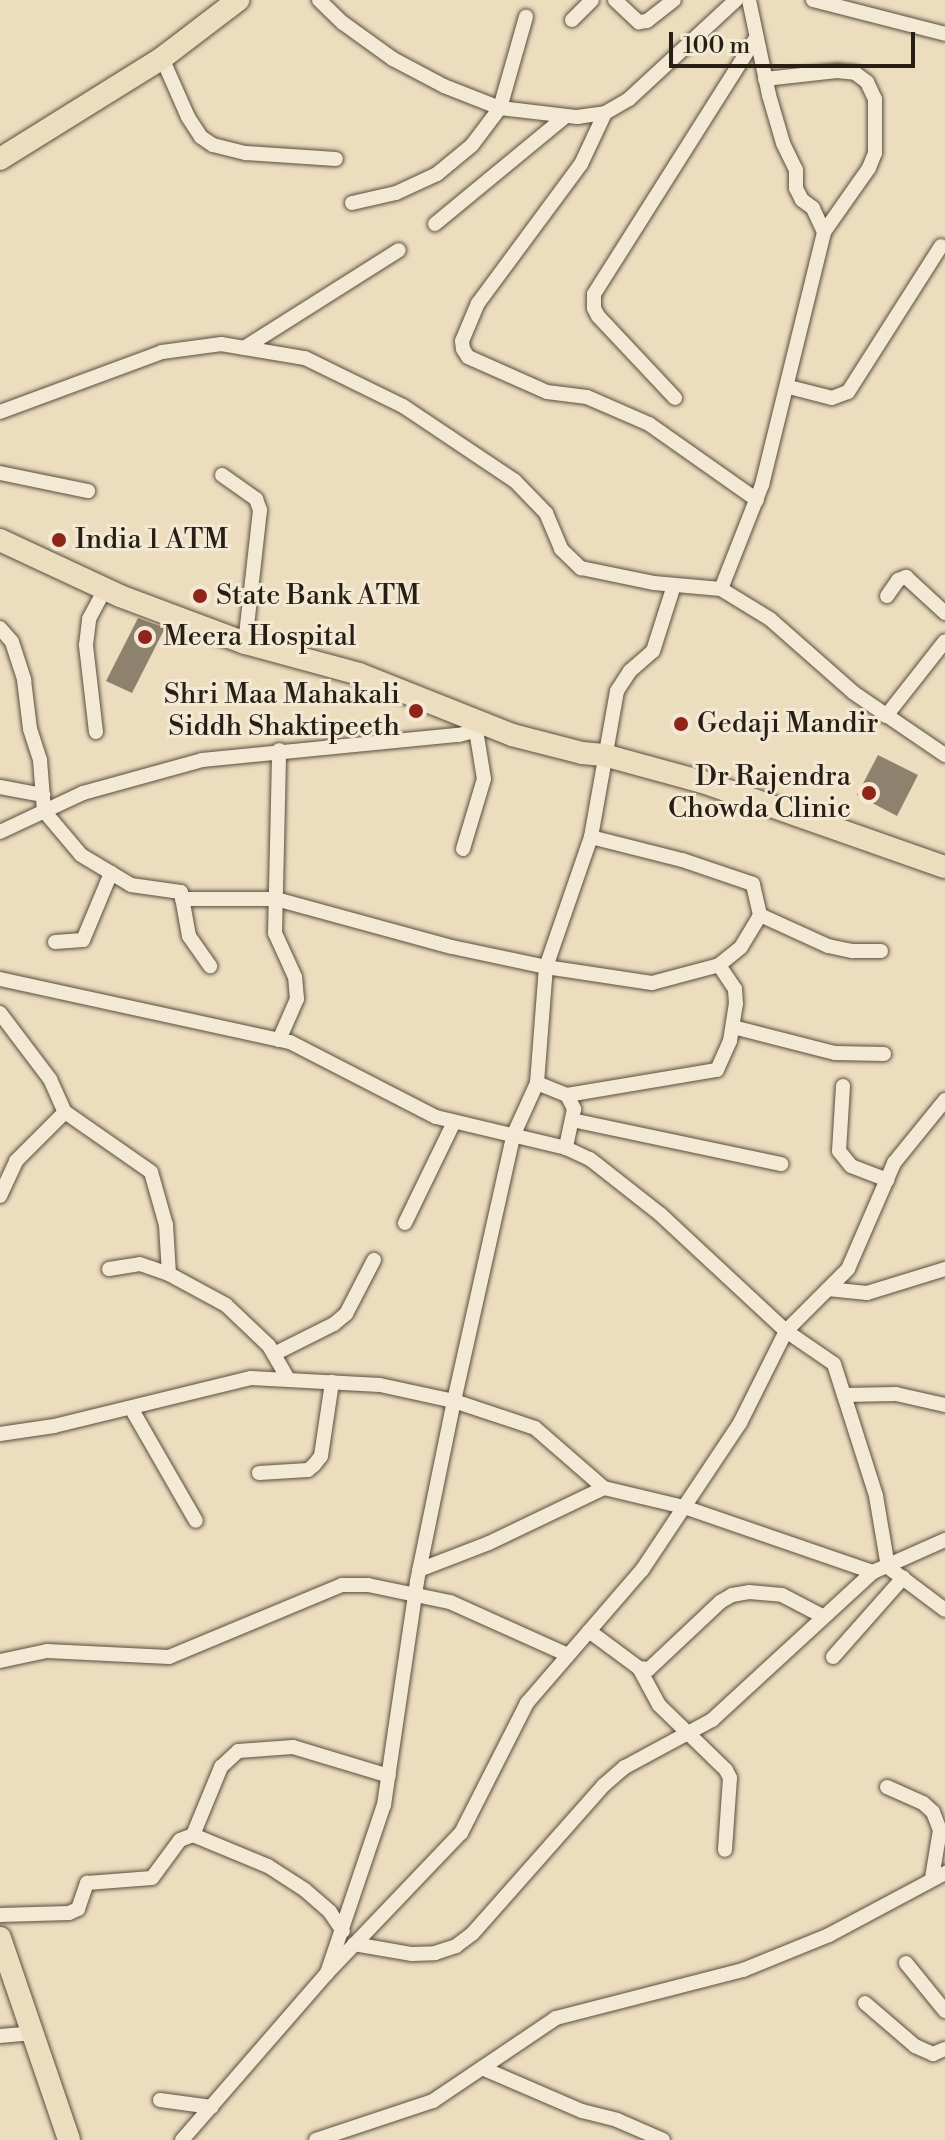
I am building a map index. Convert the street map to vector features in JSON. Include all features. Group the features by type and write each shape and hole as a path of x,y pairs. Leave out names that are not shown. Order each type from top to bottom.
{"main road":[{"path":"0,159 162,58 238,0"},
{"path":"0,540 105,589 245,643 359,674 483,728 582,753 604,755 731,792 945,867"},
{"path":"0,1938 69,2140"}],"street":[{"path":"319,0 343,23 393,59 444,86 500,108 565,117 605,113 629,99 736,0"},
{"path":"572,20 592,0"},
{"path":"615,0 639,22 647,21 674,0"},
{"path":"749,0 765,79 783,143 796,170 796,188 802,200 813,208 824,232"},
{"path":"813,0 945,34"},
{"path":"352,203 396,193 437,174 472,145 500,108 526,17"},
{"path":"675,398 598,316 594,294 756,38"},
{"path":"162,58 188,117 201,137 213,145 246,153 336,159"},
{"path":"721,589 757,500 789,387 824,232 869,168 875,153 875,99 867,82 855,73 837,71 765,79"},
{"path":"605,113 581,164 478,303 462,341 463,349 468,357 547,392 587,397 649,424 757,500"},
{"path":"435,224 565,117"},
{"path":"789,387 832,398 848,392 941,246"},
{"path":"244,348 399,250"},
{"path":"0,412 162,352 221,344 305,358 403,406 515,481 546,513 561,549 581,568 674,585 721,589 770,619 815,661 886,716 945,755"},
{"path":"0,473 88,491"},
{"path":"222,475 256,499 260,510 245,643"},
{"path":"887,596 898,580 906,577 945,613"},
{"path":"327,1973 384,1805 419,1570 454,1401 513,1136 537,1083 546,967 591,837 617,691 630,671 653,651 674,585"},
{"path":"96,732 86,645 89,619 105,589"},
{"path":"0,628 12,642 24,680 30,729 40,760 44,811 81,855 131,885 181,892 189,936 210,966"},
{"path":"886,716 945,641"},
{"path":"0,832 83,793 202,760 279,750 459,735 483,728 484,779 463,849"},
{"path":"279,750 275,933 295,977 297,999 279,1040"},
{"path":"0,787 43,795"},
{"path":"182,899 276,899 546,967 652,983 719,965 741,947 760,915 753,884 682,860 591,837"},
{"path":"55,942 83,940 111,873"},
{"path":"760,915 828,946 852,951 881,951"},
{"path":"537,1083 567,1095 717,1070 725,1057 733,1027 735,989 719,965"},
{"path":"0,979 279,1040 436,1117 566,1148 590,1159 660,1214 786,1331 834,1364 876,1496 888,1567 945,1610"},
{"path":"0,1013 50,1079 65,1112 151,1172 166,1225 169,1274"},
{"path":"733,1027 835,1053 884,1054"},
{"path":"843,1086 839,1151 851,1166 887,1180"},
{"path":"566,1148 574,1109 567,1095"},
{"path":"182,2140 327,1973 461,1833 527,1703 642,1570 740,1423 786,1331 848,1269 894,1163 945,1100"},
{"path":"0,1196 16,1161 65,1112"},
{"path":"572,1120 781,1164"},
{"path":"405,1223 454,1122"},
{"path":"274,1354 334,1324 346,1314 374,1260"},
{"path":"109,1269 140,1264 169,1274 226,1305 274,1354 289,1380"},
{"path":"828,1289 867,1293 945,1269"},
{"path":"0,1434 54,1426 251,1378 380,1385 454,1401 535,1428 604,1488 684,1507 873,1572"},
{"path":"259,1473 308,1470 314,1465 321,1456 332,1382"},
{"path":"844,1395 896,1394 945,1405"},
{"path":"131,1408 196,1521"},
{"path":"419,1570 489,1543 604,1488"},
{"path":"354,1944 412,1954 435,1953 456,1946 473,1933 604,1785 625,1767 712,1720 873,1572 945,1540"},
{"path":"833,1657 903,1578"},
{"path":"0,1661 47,1651 169,1657 342,1585 415,1594 450,1602 568,1655"},
{"path":"639,1668 649,1669 720,1602 732,1595 749,1592 782,1595 824,1617"},
{"path":"589,1631 639,1668 659,1705 726,1770 730,1778 725,1850"},
{"path":"193,1835 221,1767 238,1751 293,1747 389,1776"},
{"path":"316,2140 358,2133 433,2101 556,2018 743,1970 829,1935 938,1876 940,1830 933,1812 923,1803 887,1787"},
{"path":"0,1915 69,1913 78,1909 87,1883 152,1878 180,1840 193,1835 268,1866 305,1890 330,1912 343,1931"},
{"path":"906,1963 945,2011"},
{"path":"865,2003 915,2046 933,2054 945,2049"},
{"path":"0,2036 33,2033"},
{"path":"482,2068 582,2111 617,2120 663,2140"},
{"path":"160,2100 212,2107"}],"building":[{"path":"138,618 165,628 132,693 106,681"},
{"path":"878,755 918,775 897,816 857,795"}],"place":[{"name":"India 1 ATM","path":"59,540"},
{"name":"State Bank ATM","path":"200,596"},
{"name":"Meera Hospital","path":"145,637"},
{"name":"Shri Maa Mahakali Siddh Shaktipeeth","path":"416,711"},
{"name":"Gedaji Mandir","path":"681,724"},
{"name":"Dr Rajendra Chowda Clinic","path":"869,793"}]}
